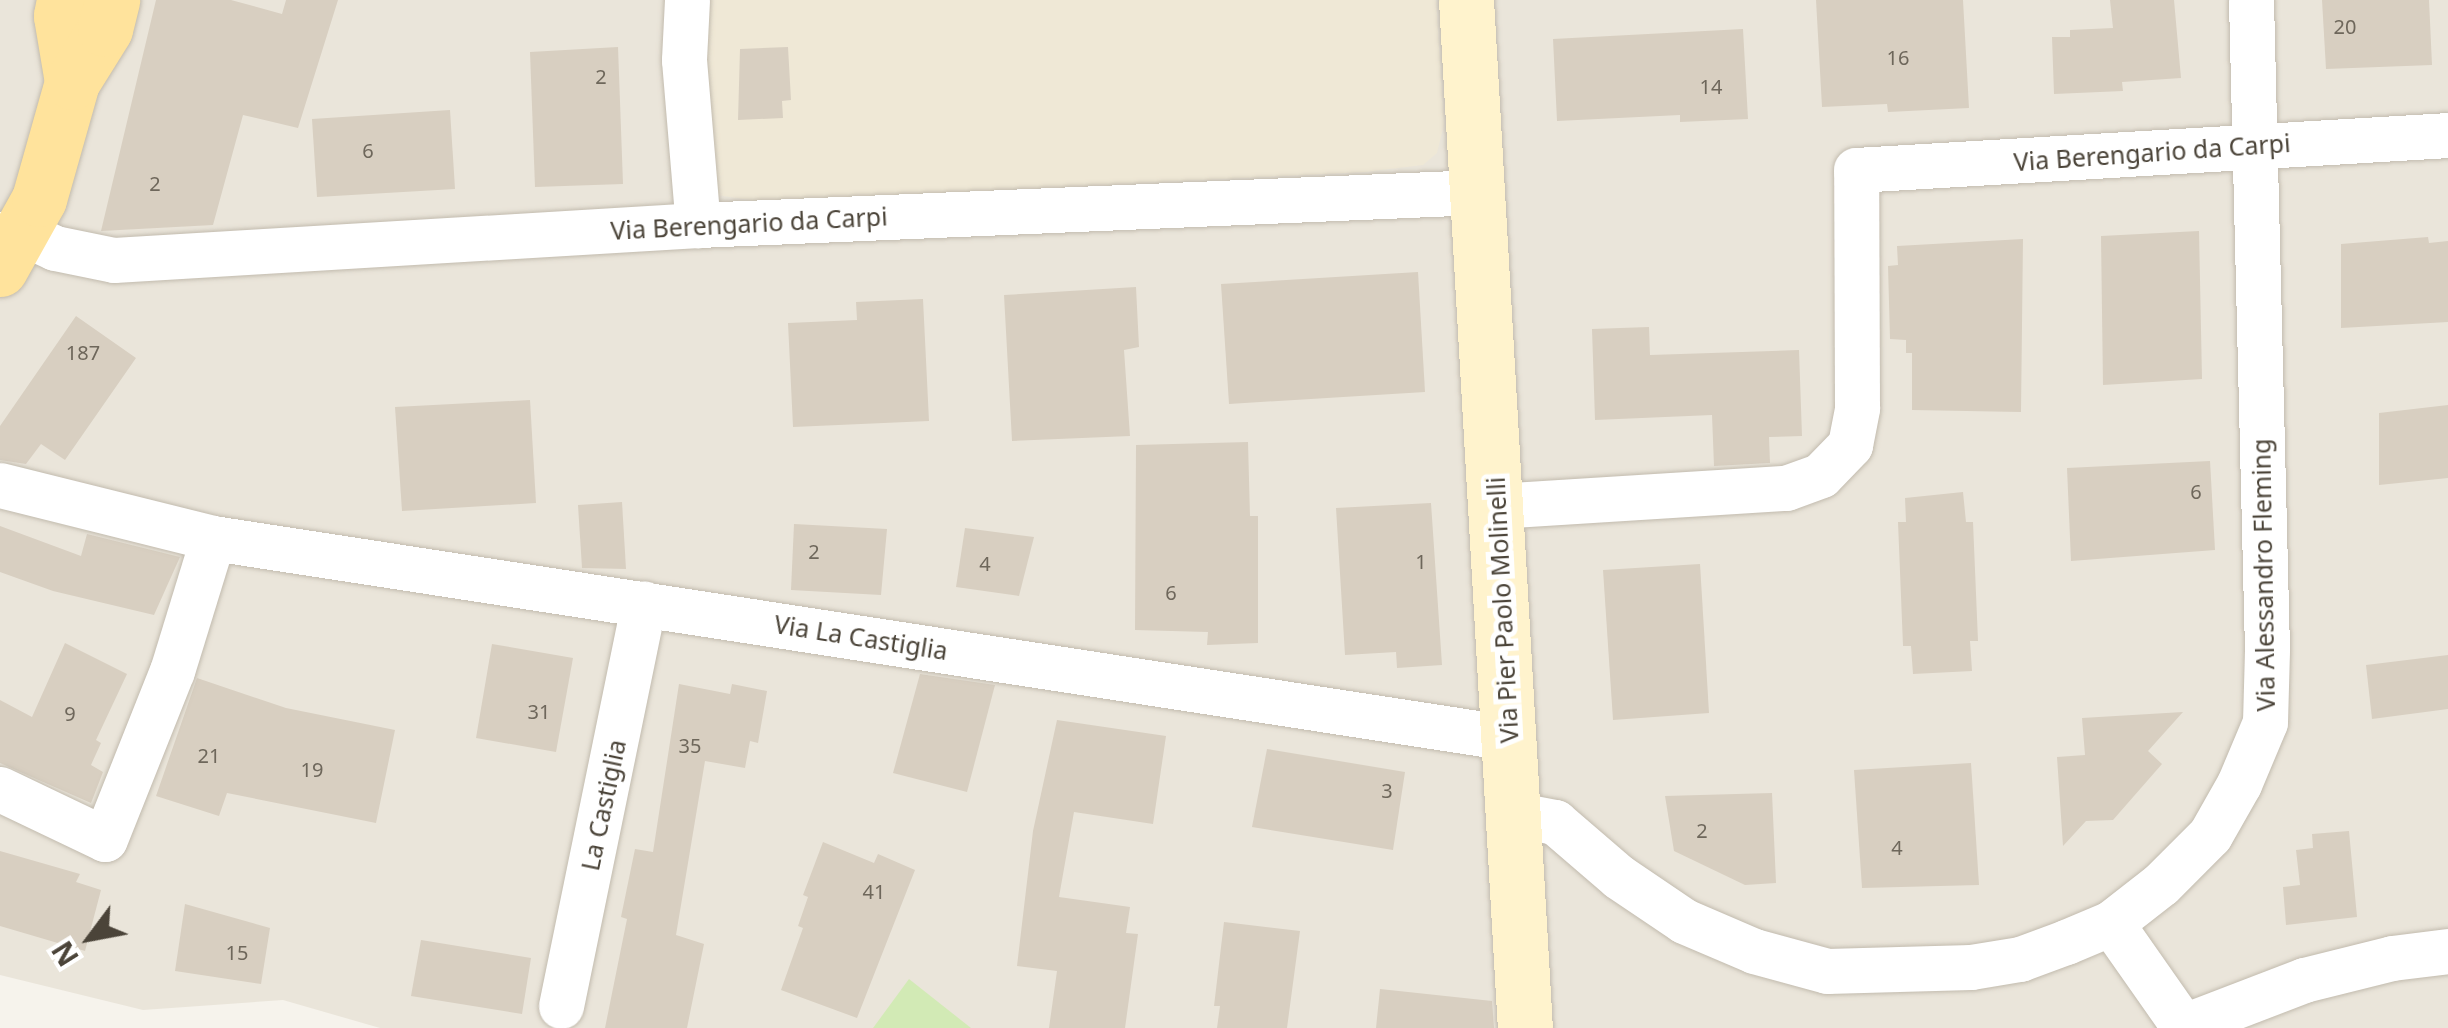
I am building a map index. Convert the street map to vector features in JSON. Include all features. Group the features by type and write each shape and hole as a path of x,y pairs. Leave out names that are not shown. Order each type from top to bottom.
{"main road":[{"path":"64,0 61,16 72,82"},
{"path":"8,245 50,166 72,82 105,29 112,0"}],"street":[{"path":"687,0 684,60 698,225"},
{"name":"Via Pier Paolo Molinelli","path":"1466,0 1525,1028"},
{"name":"Via Alessandro Fleming","path":"1513,814 1555,822 1619,877 1684,921 1754,951 1827,971 1971,967 2020,959 2111,924 2161,884 2210,835 2239,784 2265,722 2268,650 2251,0"},
{"name":"Via Berengario da Carpi","path":"1496,506 1786,488 1821,475 1850,445 1857,408 1856,170 2448,135"},
{"name":"Via Berengario da Carpi","path":"8,245 114,260 698,225 1480,192"},
{"name":"Via La Castiglia","path":"0,486 213,538 1510,738"},
{"path":"0,789 106,840 172,670 213,538"},
{"name":"La Castiglia","path":"561,1006 644,604"},
{"path":"2111,924 2180,1027 2304,980 2392,958 2448,951"}],"shaded area":[{"path":"0,0 2448,0 2448,1028 380,1028 283,1000 143,1010 0,975"},
{"path":"687,0 1436,0 1444,124 1437,153 1423,165 1365,172 764,202 716,195"}],"green space":[{"path":"909,979 971,1028 873,1028"}],"building":[{"path":"156,0 231,0 282,14 286,0 338,0 298,128 243,115 213,225 101,231"},
{"path":"1816,0 1963,0 1969,108 1888,112 1887,104 1822,107"},
{"path":"2110,0 2174,0 2181,78 2122,82 2123,91 2054,94 2052,37 2070,37 2070,30 2113,28"},
{"path":"2322,0 2429,0 2432,65 2326,69"},
{"path":"1743,29 1748,119 1680,122 1680,115 1557,121 1553,39"},
{"path":"618,47 623,184 535,187 530,52"},
{"path":"788,47 791,100 782,101 783,118 738,120 740,49"},
{"path":"450,110 455,189 317,197 312,119"},
{"path":"2199,231 2202,379 2103,385 2101,236"},
{"path":"2428,237 2429,243 2448,241 2448,322 2341,328 2341,244"},
{"path":"2023,239 2021,412 1912,410 1912,353 1906,353 1906,340 1890,339 1888,266 1898,265 1897,246"},
{"path":"1418,272 1425,392 1229,404 1221,284"},
{"path":"1136,287 1139,347 1124,350 1130,436 1012,441 1004,295"},
{"path":"923,299 929,421 793,427 788,323 857,320 856,302"},
{"path":"76,316 136,358 65,460 41,444 26,464 0,460 0,426"},
{"path":"1649,327 1650,355 1799,350 1802,436 1769,437 1770,463 1714,466 1712,415 1595,420 1592,329"},
{"path":"530,400 536,503 402,511 395,407"},
{"path":"2448,405 2448,478 2379,485 2379,413"},
{"path":"1248,442 1250,516 1258,516 1258,643 1207,645 1208,632 1135,630 1136,445"},
{"path":"2210,461 2215,550 2071,561 2067,468"},
{"path":"1963,492 1966,522 1973,522 1978,641 1970,641 1972,671 1913,674 1911,646 1903,646 1898,522 1906,522 1905,498"},
{"path":"622,502 626,569 582,568 578,505"},
{"path":"1431,503 1442,665 1397,668 1396,652 1345,655 1336,508"},
{"path":"794,524 887,529 881,595 791,590"},
{"path":"0,526 81,556 87,534 180,557 154,615 53,591 0,572"},
{"path":"965,528 1034,537 1019,596 956,587"},
{"path":"1700,564 1709,713 1613,720 1603,570"},
{"path":"65,643 127,674 96,740 101,743 91,765 103,772 91,803 0,763 0,700 32,717"},
{"path":"492,644 573,658 556,752 476,738"},
{"path":"2448,655 2448,709 2372,719 2366,665"},
{"path":"920,674 995,685 967,792 893,773"},
{"path":"197,678 286,708 395,730 376,823 227,793 219,816 156,796"},
{"path":"679,684 730,694 732,684 767,691 758,743 750,741 745,768 705,761 676,935 704,944 687,1028 605,1028 627,919 621,917 635,849 653,852"},
{"path":"2183,712 2148,751 2162,764 2113,820 2086,821 2063,846 2057,757 2085,755 2082,718"},
{"path":"1057,720 1166,736 1153,824 1074,812 1059,897 1130,907 1126,933 1138,934 1125,1028 1049,1028 1057,971 1017,966 1033,831"},
{"path":"1267,749 1405,772 1393,850 1252,827"},
{"path":"1971,763 1979,885 1862,888 1854,770"},
{"path":"1772,793 1776,883 1745,885 1674,851 1665,796"},
{"path":"2349,831 2357,917 2286,925 2283,887 2300,885 2296,850 2313,848 2312,834"},
{"path":"823,842 874,863 878,854 915,870 857,1018 781,990 803,928 798,926 808,897 803,895"},
{"path":"0,851 80,874 76,882 101,890 85,951 0,926"},
{"path":"185,904 270,928 261,984 175,971"},
{"path":"1224,922 1300,931 1287,1028 1217,1028 1220,1006 1214,1006"},
{"path":"421,940 531,958 522,1014 411,996"},
{"path":"1380,989 1492,1001 1494,1028 1376,1028"}]}
